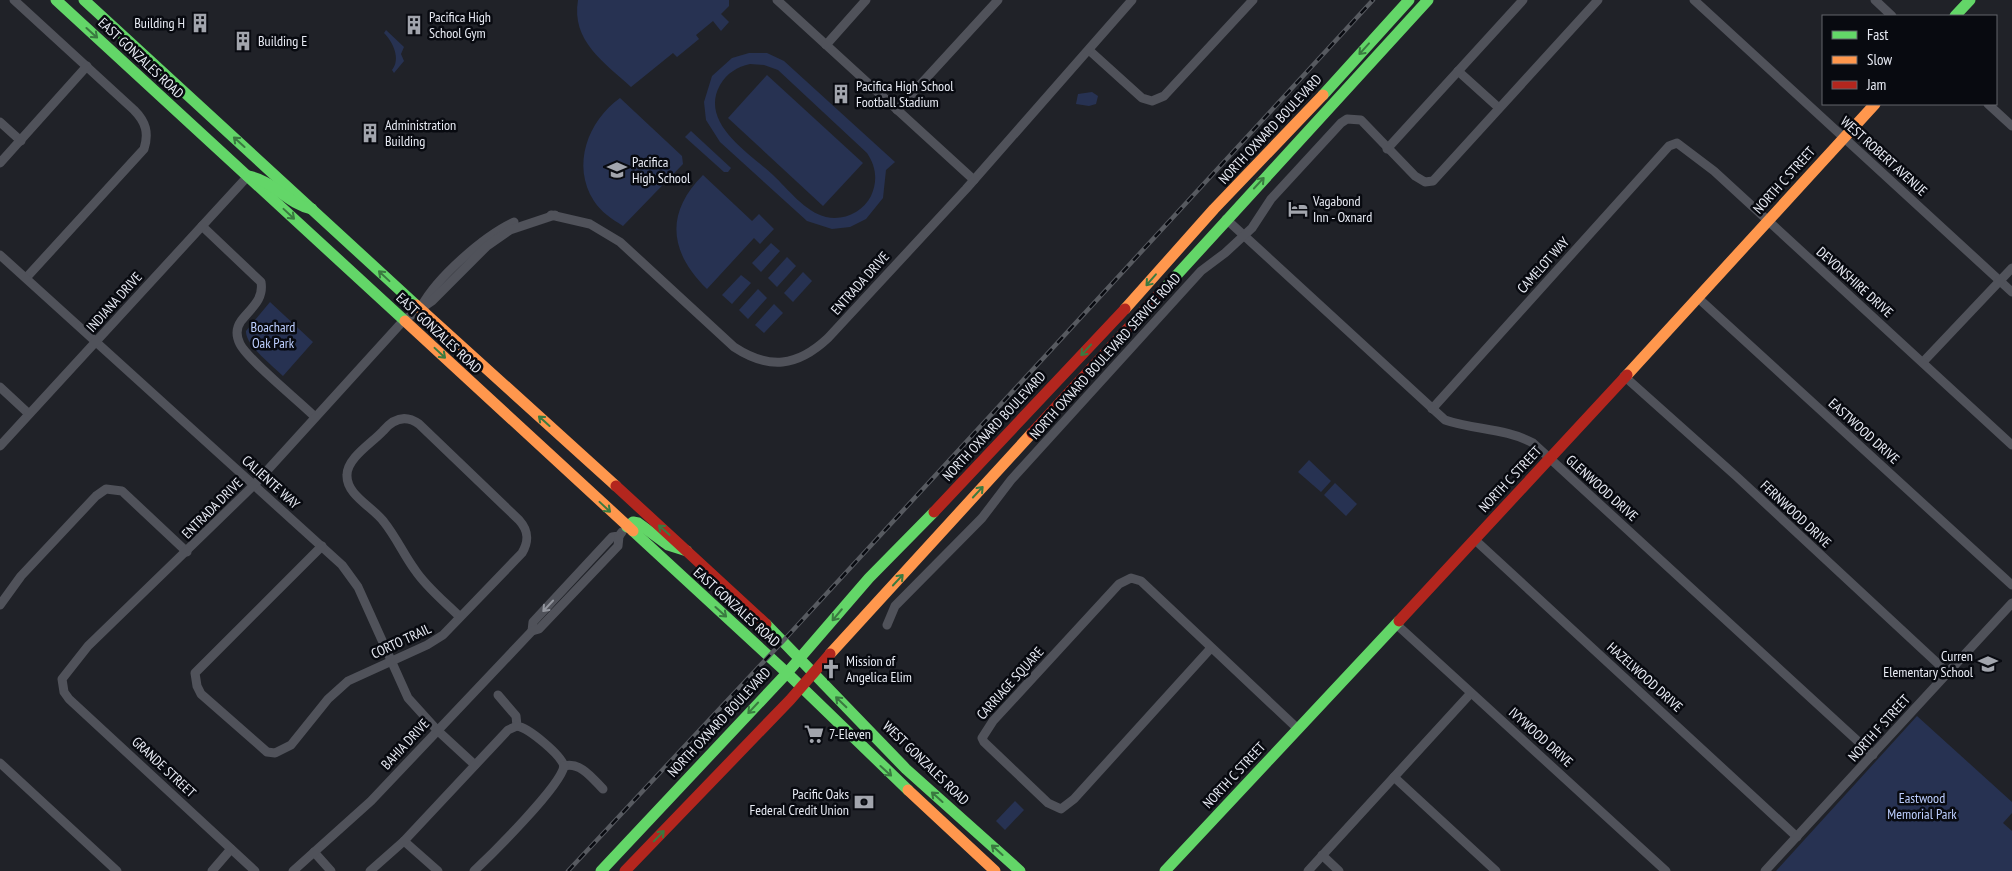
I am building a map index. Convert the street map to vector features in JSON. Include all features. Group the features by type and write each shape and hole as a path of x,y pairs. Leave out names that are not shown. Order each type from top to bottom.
{"main road":[{"name":"EAST GONZALES ROAD","path":"56,0 404,320 623,532 802,687"},
{"name":"EAST GONZALES ROAD","path":"84,0 688,552 800,659 814,675"},
{"name":"NORTH OXNARD BOULEVARD","path":"601,871 800,659 869,578 956,488 1409,0"},
{"path":"1378,34 1417,0"},
{"name":"NORTH OXNARD BOULEVARD","path":"624,871 814,675 960,511 1428,0"},
{"path":"1956,15 1970,0"},
{"path":"161,96 175,99 246,164 262,164"},
{"name":"NORTH C STREET","path":"1165,871 1550,459 1874,105"},
{"path":"248,176 259,176 294,206 312,210"},
{"path":"1182,246 1194,245 1211,226 1226,219 1228,209 1233,202 1232,190"},
{"path":"956,488 960,511"},
{"path":"623,532 633,522 638,523 668,545 688,552"},
{"name":"WEST GONZALES ROAD","path":"814,675 906,769 1020,871"},
{"path":"802,687 872,758 995,871"},
{"path":"963,841 973,829"},
{"path":"624,871 622,866 632,853 633,837"}],"street":[{"path":"14,0 134,110 142,118 147,129 144,149 26,278"},
{"path":"777,0 974,180"},
{"path":"826,45 866,0"},
{"path":"897,110 998,0"},
{"name":"ENTRADA DRIVE","path":"62,679 88,646 254,485 404,320 420,309 427,297 481,242 504,227 522,219 555,215 590,224 620,242 734,347 750,358 764,362 779,362 806,356 823,343 974,180 1090,51 1132,0"},
{"path":"1090,51 1142,98 1152,100 1164,96 1253,0"},
{"path":"1523,0 1387,149 1420,180 1425,182 1433,181 1596,0"},
{"name":"WEST ROBERT AVENUE","path":"1694,0 1843,138 1960,242 2012,292"},
{"path":"1875,0 1891,15"},
{"path":"0,163 87,66"},
{"path":"1458,70 1499,108"},
{"path":"1989,105 2012,126"},
{"name":"NORTH OXNARD BOULEVARD SERVICE ROAD","path":"887,625 894,606 982,518 1011,480 1201,271 1225,253 1257,222 1282,186 1341,122 1354,118 1368,126 1387,149"},
{"path":"0,122 20,141"},
{"name":"DEVONSHIRE DRIVE","path":"1677,143 1714,171 2012,444"},
{"name":"CAMELOT WAY","path":"1432,409 1669,146 1677,143"},
{"name":"INDIANA DRIVE","path":"0,446 248,176"},
{"name":"GLENWOOD DRIVE","path":"1226,219 1445,420 1460,425 1516,434 1532,443 1873,755"},
{"path":"202,226 262,282 258,301 238,329 239,342 244,350 315,417"},
{"name":"CALIENTE WAY","path":"0,255 342,565 358,587 408,698 437,730 475,765"},
{"path":"1923,362 2012,268"},
{"name":"EASTWOOD DRIVE","path":"1697,297 2012,585"},
{"name":"FERNWOOD DRIVE","path":"1624,376 1736,476 1948,673"},
{"path":"0,387 29,414"},
{"name":"CORTO TRAIL","path":"322,546 196,673 197,686 201,694 261,748 272,753 284,750 291,745 328,699 348,681 391,660 435,642 460,617 522,553 528,536 519,520 421,426 408,418 397,420 385,428 351,463 347,475 349,488 384,521 415,571 460,617"},
{"path":"0,605 21,576 96,496 106,489 122,491 186,552"},
{"name":"BAHIA DRIVE","path":"532,631 533,622 612,537 623,532"},
{"name":"BAHIA DRIVE","path":"293,871 371,801 532,631 539,629 618,546 623,532"},
{"name":"HAZELWOOD DRIVE","path":"1474,539 1797,837"},
{"path":"563,604 563,598 591,566 590,561"},
{"name":"CARRIAGE SQUARE","path":"1211,648 1074,800 1061,809 1048,803 982,738 993,721 1124,580 1131,578 1141,581 1298,729"},
{"name":"NORTH F STREET","path":"1765,871 2012,603"},
{"name":"IVYWOOD DRIVE","path":"1396,624 1666,871"},
{"name":"GRANDE STREET","path":"62,679 64,692 68,698 255,871"},
{"path":"1308,871 1471,692"},
{"path":"498,695 516,716 517,726"},
{"path":"370,871 404,840 508,730 517,726 527,730 560,758 564,766 561,777 474,871"},
{"path":"0,763 117,871"},
{"path":"564,766 569,765 580,768 604,789"},
{"path":"1394,777 1496,871"},
{"path":"404,840 438,871"},
{"path":"212,871 232,849"},
{"path":"314,852 331,871"},
{"path":"1322,856 1339,871"}],"green space":[{"path":"578,0 729,0 729,6 721,14 729,22 721,31 713,21 696,35 699,39 677,57 673,53 631,87 592,50 585,39 577,14"},
{"path":"386,30 404,47 401,54 404,61 394,73 392,70 395,66 396,56 393,46 384,33"},
{"path":"749,53 767,53 784,61 895,162 886,170 883,198 866,219 850,227 832,229 807,221 720,142 706,120 704,102 712,76 732,58","holes":["750,64 764,65 778,70 867,153 874,168 875,185 868,202 858,211 840,218 833,218 811,210 740,147 721,124 716,112 715,99 720,85 729,74 741,67"]},
{"path":"767,75 863,163 823,206 728,118"},
{"path":"1092,92 1098,96 1096,104 1089,106 1076,104 1078,94"},
{"path":"620,98 682,156 683,164 623,226 600,209 594,201 587,187 584,173 586,145 592,131 599,119"},
{"path":"691,131 731,168 728,172 724,172 685,137"},
{"path":"703,175 752,221 759,214 774,229 760,244 754,238 707,289 694,275 685,261 679,247 676,232 682,204 691,189"},
{"path":"771,243 780,251 761,272 752,263"},
{"path":"787,257 796,266 777,287 768,278"},
{"path":"803,272 812,281 793,302 784,293"},
{"path":"741,275 751,283 732,304 722,295"},
{"path":"758,289 767,298 748,319 739,310"},
{"name":"Boachard Oak Park","path":"270,302 313,342 283,376 255,349 247,337 246,331"},
{"path":"774,304 783,313 764,333 755,325"},
{"path":"1309,460 1331,481 1321,492 1298,472"},
{"path":"1335,483 1357,504 1346,516 1324,495"},
{"name":"Eastwood Memorial Park","path":"1917,716 2012,802 2012,813 2003,823 2012,831 2012,871 1776,871"},
{"path":"1015,801 1024,810 1005,830 996,821"}],"railway":[{"path":"568,871 783,641 1373,0"}],"traffic: fast":[{"path":"56,0 405,321"},
{"path":"84,0 416,305"},
{"path":"1323,95 1409,0"},
{"path":"1164,289 1428,0"},
{"path":"1956,15 1970,0"},
{"path":"248,176 265,182 295,202 312,209"},
{"path":"601,871 787,673 869,578 934,512"},
{"path":"627,527 633,522 638,523 668,545 687,551"},
{"path":"633,531 787,673 908,790"},
{"path":"1165,871 1399,621"},
{"path":"766,624 906,769 1020,871"}],"traffic: slow":[{"path":"1125,309 1214,209 1323,95"},
{"path":"1627,375 1874,105"},
{"path":"416,305 616,486"},
{"path":"405,321 633,531"},
{"path":"830,654 1032,433"},
{"path":"908,790 995,871"}],"traffic: jam":[{"path":"1032,433 1164,289"},
{"path":"934,512 1125,309"},
{"path":"1399,621 1627,375"},
{"path":"616,486 766,624"},
{"path":"625,871 790,700 830,654"}],"place":[{"name":"Building H","path":"200,23"},
{"name":"Pacifica High School Gym","path":"414,25"},
{"name":"Building E","path":"243,41"},
{"name":"Pacifica High School Football Stadium","path":"841,94"},
{"name":"Administration Building","path":"370,133"},
{"name":"Pacifica High School","path":"617,170"},
{"name":"Vagabond Inn - Oxnard","path":"1298,209"},
{"name":"Curren Elementary School","path":"1988,664"},
{"name":"Mission of Angelica Elim","path":"831,669"},
{"name":"7-Eleven","path":"814,734"},
{"name":"Pacific Oaks Federal Credit Union","path":"864,802"}]}
